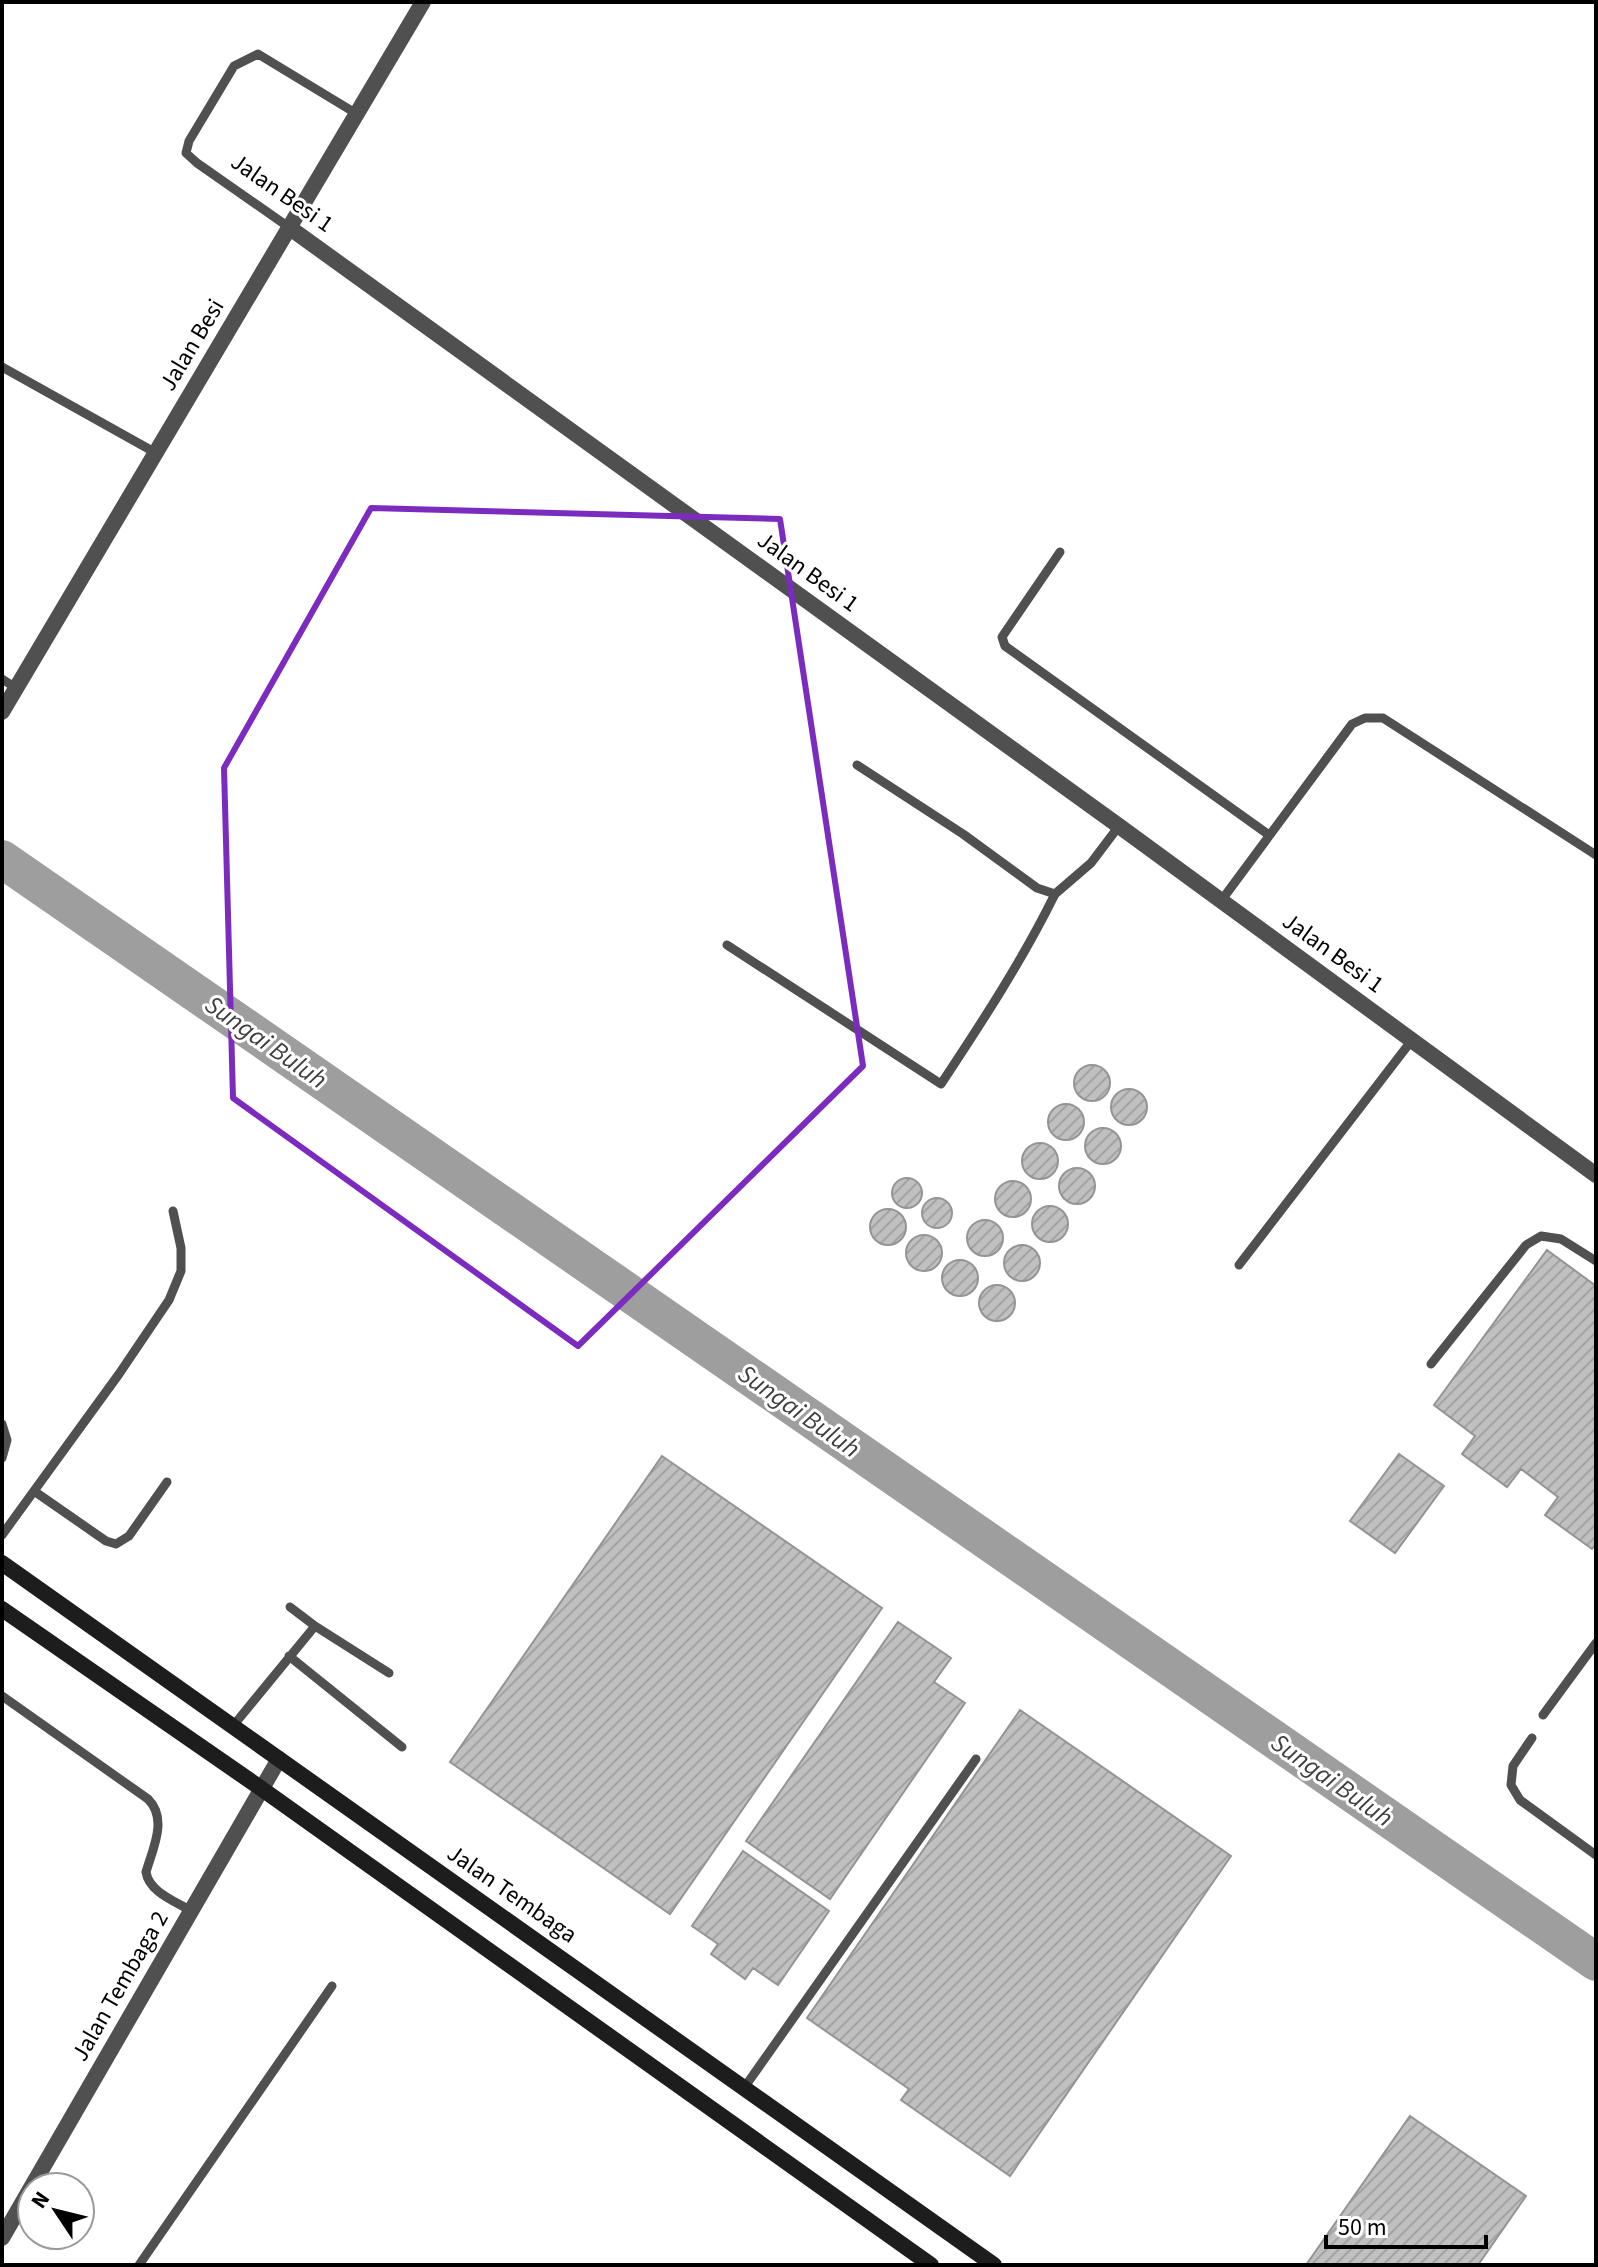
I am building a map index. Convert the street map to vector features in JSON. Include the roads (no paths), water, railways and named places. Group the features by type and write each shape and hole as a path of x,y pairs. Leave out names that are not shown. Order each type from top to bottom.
{"main road":[{"name":"Jalan Tembaga","path":"2,1563 994,2265"},
{"path":"2,1609 262,1789 931,2265"}],"street":[{"name":"Jalan Besi","path":"2,712 9,683 156,453 423,2"},
{"name":"Jalan Besi 1","path":"290,228 1119,826 1596,1175"},
{"name":"Jalan Tembaga 2","path":"2,2238 279,1759"}],"lane":[{"name":"Jalan Besi 1","path":"290,228 197,163 186,153 189,141 234,66 258,54 357,114"},
{"path":"2,367 156,453"},
{"path":"1060,552 1002,637 1005,646 1269,835"},
{"path":"1221,901 1352,724 1365,718 1383,718 1596,855"},
{"path":"857,765 963,834 1037,888 1055,894"},
{"path":"727,945 941,1084 1000,996 1055,894 1091,863 1119,826"},
{"path":"1239,1265 1412,1040"},
{"path":"2,1535 169,1300 181,1271 181,1248 173,1211"},
{"path":"1431,1364 1526,1245 1541,1236 1561,1239 1596,1261"},
{"path":"2,1424 7,1440 2,1458"},
{"path":"34,1491 106,1541 116,1544 129,1536 167,1482"},
{"path":"290,1607 389,1673"},
{"path":"233,1726 315,1626"},
{"path":"1543,1715 1596,1643"},
{"path":"289,1656 402,1747"},
{"path":"2,1696 156,1807 159,1817 146,1872 147,1881 191,1911"},
{"path":"1532,1738 1513,1766 1511,1785 1520,1800 1596,1855"},
{"path":"744,2088 976,1759"},
{"path":"139,2265 332,1986"}],"waterway":[{"name":"Sungai Buluh","path":"2,859 1596,1962"}]}
